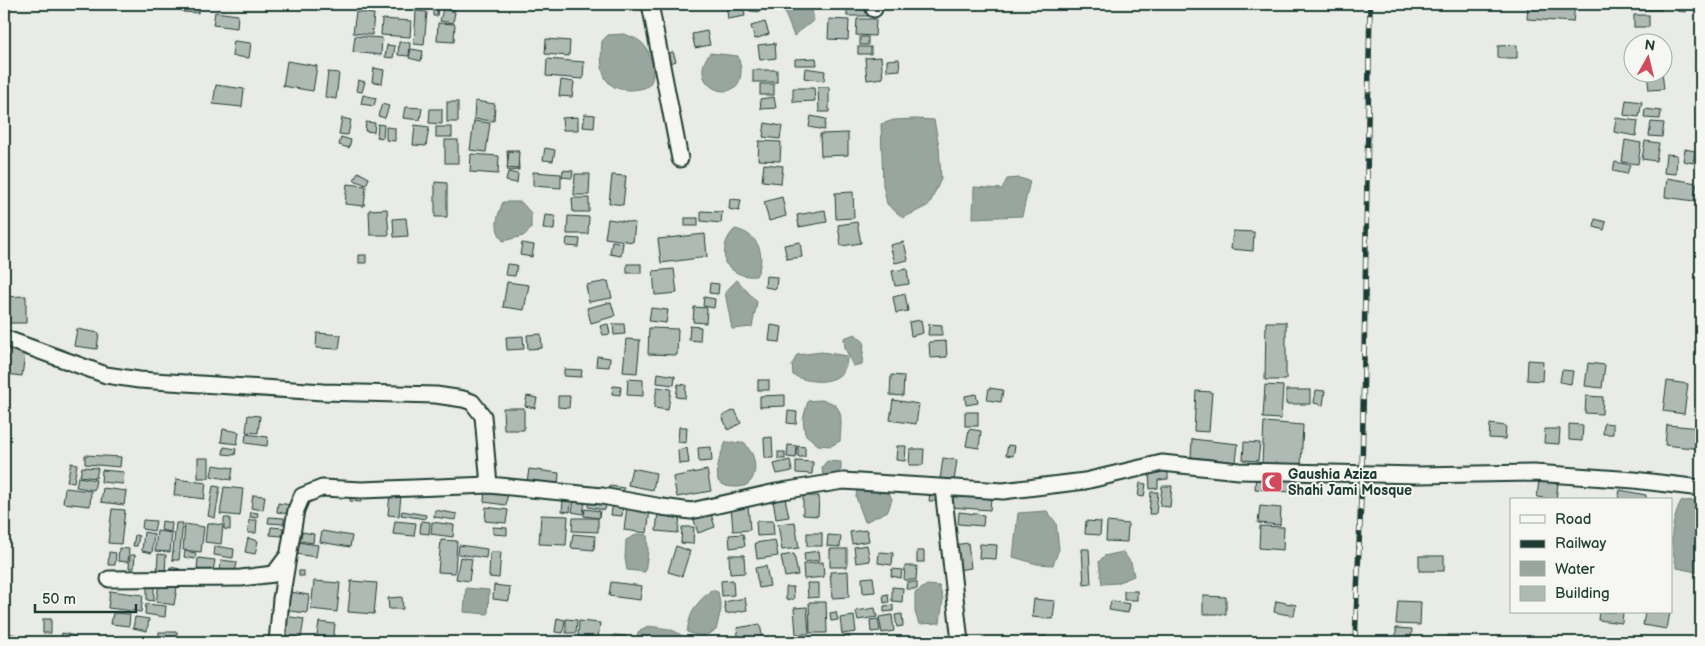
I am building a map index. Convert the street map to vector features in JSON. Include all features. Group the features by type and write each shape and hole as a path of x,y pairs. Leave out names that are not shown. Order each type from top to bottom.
{"street":[{"path":"650,4 680,159"},
{"path":"4,338 106,375 139,380 323,392 436,395 463,399 472,402 483,416 489,485"},
{"path":"277,642 281,599 296,510 302,496 322,488 362,490 489,485 602,496 691,511 776,492 843,481 1004,491 1085,481 1162,463 1248,471 1418,475 1534,472 1634,480 1701,488"},
{"path":"943,488 960,642"},
{"path":"109,579 241,578 274,574 288,554"}],"water":[{"path":"784,4 811,4 814,20 794,36 786,16"},
{"path":"624,34 642,43 650,56 653,76 650,84 644,88 621,89 608,82 604,76 601,60 602,41 608,35"},
{"path":"710,53 738,56 741,71 739,83 732,89 724,91 715,89 708,84 703,75 704,65"},
{"path":"894,120 934,120 939,146 941,179 929,205 903,218 887,204 883,185 881,124"},
{"path":"1019,178 1030,181 1022,216 973,218 974,187 1002,189 1007,179"},
{"path":"503,202 521,202 531,213 531,229 523,236 503,241 500,236 497,222"},
{"path":"735,229 750,236 759,247 761,261 756,276 739,274 725,263 726,244"},
{"path":"737,280 757,302 752,327 732,329 725,292"},
{"path":"855,334 864,342 862,364 853,366 845,348 844,338"},
{"path":"822,352 847,356 846,366 842,373 835,378 819,381 793,375 792,365 797,355"},
{"path":"820,400 834,404 840,414 840,441 831,446 818,445 805,434 803,419 808,401"},
{"path":"726,442 745,443 752,454 755,471 751,481 747,484 736,487 724,485 718,481 719,461"},
{"path":"827,461 841,462 841,470 829,478 823,478 822,467"},
{"path":"857,488 887,489 892,499 888,511 865,522 856,497"},
{"path":"1701,500 1701,573 1677,568 1672,534 1681,501"},
{"path":"1047,511 1056,523 1059,549 1053,565 1037,564 1013,557 1018,513"},
{"path":"638,534 647,535 648,551 645,572 627,570 625,558 626,540"},
{"path":"1123,552 1131,563 1134,576 1117,583 1102,584 1099,562 1104,556"},
{"path":"927,585 939,586 943,599 940,623 919,624 915,612 915,593"},
{"path":"466,588 489,590 488,614 464,612"},
{"path":"711,590 718,592 721,609 716,630 702,637 687,632 694,608"},
{"path":"648,626 675,631 686,642 637,642 638,632"}],"building":[{"path":"184,4 199,4 198,13 183,12"},
{"path":"444,4 456,4 455,10 443,8"},
{"path":"571,4 579,4 579,7 571,7"},
{"path":"726,4 743,4 745,16 728,19"},
{"path":"750,4 760,4 760,12 750,11"},
{"path":"847,4 868,4 868,16 847,16"},
{"path":"885,4 900,4 901,7 886,9"},
{"path":"1528,4 1575,4 1573,22 1527,19"},
{"path":"1626,4 1661,4 1661,10 1626,10"},
{"path":"1678,4 1686,4 1685,12 1677,11"},
{"path":"433,6 438,7 437,16 433,16"},
{"path":"443,9 455,12 453,23 440,21"},
{"path":"416,11 427,12 424,45 414,44"},
{"path":"215,12 238,15 237,28 213,25"},
{"path":"356,12 374,14 372,35 353,33"},
{"path":"1634,15 1649,15 1649,27 1634,27"},
{"path":"382,19 411,21 410,37 381,35"},
{"path":"829,19 849,20 848,40 828,39"},
{"path":"857,19 876,19 875,36 856,35"},
{"path":"765,22 769,34 755,39 751,26"},
{"path":"438,23 455,24 454,42 437,41"},
{"path":"707,31 710,45 695,48 692,34"},
{"path":"355,36 382,38 381,55 353,52"},
{"path":"860,37 868,37 868,45 860,45"},
{"path":"546,39 570,41 569,56 545,54"},
{"path":"234,41 251,43 249,58 232,56"},
{"path":"399,42 410,43 409,56 398,55"},
{"path":"775,43 776,58 760,60 758,45"},
{"path":"387,45 395,46 393,58 385,57"},
{"path":"1517,45 1517,58 1498,58 1498,46"},
{"path":"858,47 871,47 871,54 858,54"},
{"path":"411,49 423,51 421,61 409,58"},
{"path":"673,52 676,61 668,64 665,54"},
{"path":"881,57 883,78 867,80 865,58"},
{"path":"816,58 817,65 795,65 795,59"},
{"path":"547,59 584,62 583,79 546,76"},
{"path":"899,59 900,70 887,71 887,60"},
{"path":"287,61 317,66 313,91 283,86"},
{"path":"374,68 384,70 382,83 372,82"},
{"path":"805,68 825,71 824,81 804,78"},
{"path":"753,70 777,70 777,82 753,82"},
{"path":"328,72 339,73 336,99 325,97"},
{"path":"358,80 365,82 362,92 356,91"},
{"path":"561,80 574,82 572,97 559,96"},
{"path":"1648,82 1663,82 1664,89 1649,90"},
{"path":"760,84 774,84 774,95 760,95"},
{"path":"216,85 244,89 242,107 213,104"},
{"path":"818,87 829,87 829,112 819,112"},
{"path":"793,88 814,88 815,101 793,102"},
{"path":"363,95 376,98 374,106 361,104"},
{"path":"774,97 776,108 761,109 760,99"},
{"path":"1626,100 1642,102 1639,117 1624,115"},
{"path":"475,101 495,104 494,121 474,119"},
{"path":"447,102 458,102 458,122 447,122"},
{"path":"382,104 389,106 385,118 378,116"},
{"path":"405,107 422,108 420,120 403,118"},
{"path":"430,109 442,109 442,124 429,123"},
{"path":"1645,109 1661,111 1660,119 1644,118"},
{"path":"585,114 595,115 594,128 583,127"},
{"path":"811,116 826,119 824,130 809,127"},
{"path":"578,117 578,130 563,130 562,118"},
{"path":"342,118 351,120 348,135 339,134"},
{"path":"1616,118 1638,121 1636,136 1614,132"},
{"path":"474,121 490,123 486,152 470,150"},
{"path":"366,122 375,123 374,132 365,131"},
{"path":"1651,122 1664,123 1662,137 1649,136"},
{"path":"765,123 782,126 780,139 763,137"},
{"path":"378,124 384,125 383,138 377,137"},
{"path":"415,125 429,127 426,146 413,145"},
{"path":"386,127 395,128 395,141 386,140"},
{"path":"436,127 452,127 452,137 436,137"},
{"path":"848,133 848,155 821,156 820,134"},
{"path":"341,137 351,140 349,148 339,145"},
{"path":"445,140 458,140 458,163 445,163"},
{"path":"1625,140 1641,143 1638,164 1622,162"},
{"path":"759,141 781,142 780,161 758,160"},
{"path":"1645,141 1659,143 1656,161 1642,159"},
{"path":"545,148 555,150 553,161 543,160"},
{"path":"1685,149 1695,151 1693,163 1683,161"},
{"path":"507,150 518,150 519,170 508,171"},
{"path":"509,151 519,152 518,169 507,168"},
{"path":"471,154 499,156 498,174 470,172"},
{"path":"1666,154 1677,155 1676,174 1664,173"},
{"path":"1615,162 1630,165 1627,174 1613,171"},
{"path":"764,164 783,166 781,183 762,181"},
{"path":"563,170 573,171 572,178 562,177"},
{"path":"358,172 369,178 366,185 354,180"},
{"path":"508,172 518,174 517,183 506,181"},
{"path":"533,172 561,174 561,188 533,186"},
{"path":"575,174 590,174 589,195 574,195"},
{"path":"612,175 626,176 623,205 609,203"},
{"path":"1667,178 1697,183 1694,201 1665,197"},
{"path":"435,182 447,183 447,217 435,217"},
{"path":"347,184 366,186 364,206 345,204"},
{"path":"853,192 854,218 836,219 835,193"},
{"path":"782,197 786,216 769,221 764,202"},
{"path":"572,198 589,198 589,212 573,212"},
{"path":"730,199 741,200 739,211 729,209"},
{"path":"387,209 389,235 370,235 369,210"},
{"path":"825,210 827,222 799,227 797,215"},
{"path":"701,211 722,212 721,223 701,221"},
{"path":"545,215 555,216 554,230 543,229"},
{"path":"568,216 589,217 588,234 567,234"},
{"path":"406,218 408,236 394,237 393,219"},
{"path":"685,218 698,218 698,226 685,226"},
{"path":"608,219 635,223 633,242 605,238"},
{"path":"1595,219 1606,222 1604,230 1594,227"},
{"path":"857,222 861,243 841,246 838,225"},
{"path":"1233,231 1254,232 1253,251 1231,249"},
{"path":"705,234 707,257 661,263 658,239"},
{"path":"567,238 580,239 579,247 566,246"},
{"path":"612,241 623,243 621,256 610,254"},
{"path":"800,242 802,257 787,259 784,245"},
{"path":"904,242 908,260 895,263 890,245"},
{"path":"522,243 534,245 532,257 520,255"},
{"path":"359,255 366,255 366,263 359,263"},
{"path":"507,264 517,265 515,276 505,275"},
{"path":"627,264 641,264 641,273 627,273"},
{"path":"674,269 677,293 655,295 653,271"},
{"path":"907,269 909,284 895,286 892,271"},
{"path":"766,276 777,277 776,289 765,287"},
{"path":"608,281 612,298 589,302 586,285"},
{"path":"507,282 529,285 524,310 503,307"},
{"path":"710,283 719,284 718,294 709,293"},
{"path":"905,294 908,311 896,313 893,297"},
{"path":"26,296 26,323 4,323 4,297"},
{"path":"704,297 715,299 714,308 703,306"},
{"path":"611,302 615,316 591,323 587,308"},
{"path":"694,307 707,308 706,323 693,322"},
{"path":"651,308 668,310 666,323 649,321"},
{"path":"921,320 923,333 911,336 909,322"},
{"path":"1266,322 1286,322 1286,380 1265,380"},
{"path":"608,324 610,334 603,335 600,326"},
{"path":"613,324 624,324 625,334 614,335"},
{"path":"929,324 942,325 942,335 928,335"},
{"path":"771,325 782,327 780,342 769,341"},
{"path":"690,326 701,327 700,341 689,340"},
{"path":"649,328 678,329 677,355 648,354"},
{"path":"77,329 99,333 97,349 74,346"},
{"path":"317,333 341,335 339,349 316,348"},
{"path":"541,334 542,348 528,349 527,335"},
{"path":"523,336 524,349 507,350 506,337"},
{"path":"626,339 640,340 637,373 623,372"},
{"path":"946,341 947,357 930,358 929,342"},
{"path":"10,344 26,347 22,376 5,374"},
{"path":"597,356 610,358 609,367 596,366"},
{"path":"1528,360 1543,361 1542,381 1527,380"},
{"path":"1588,363 1605,365 1602,388 1585,386"},
{"path":"564,369 582,370 581,377 564,376"},
{"path":"1562,370 1573,371 1571,384 1560,382"},
{"path":"658,373 675,376 674,385 657,383"},
{"path":"891,375 904,376 903,396 890,395"},
{"path":"628,379 643,380 643,396 627,395"},
{"path":"758,380 769,380 769,390 758,390"},
{"path":"1667,381 1688,384 1684,414 1663,411"},
{"path":"678,384 686,385 685,398 676,397"},
{"path":"1265,385 1283,386 1281,419 1263,418"},
{"path":"613,386 621,387 620,395 612,394"},
{"path":"657,387 671,389 668,410 654,408"},
{"path":"989,388 1003,390 1001,402 987,400"},
{"path":"1286,390 1310,390 1310,404 1286,404"},
{"path":"1316,390 1325,391 1323,405 1314,403"},
{"path":"1196,391 1212,392 1209,432 1194,431"},
{"path":"976,394 978,403 966,405 965,396"},
{"path":"785,395 785,406 760,407 760,396"},
{"path":"527,396 537,398 535,408 525,406"},
{"path":"558,396 570,396 569,408 558,407"},
{"path":"1586,396 1603,397 1602,414 1585,413"},
{"path":"893,400 919,404 916,424 890,420"},
{"path":"503,408 524,408 524,430 504,430"},
{"path":"735,410 741,423 728,430 722,416"},
{"path":"788,411 797,412 796,424 787,423"},
{"path":"965,412 978,412 978,426 965,426"},
{"path":"248,415 260,416 258,433 246,432"},
{"path":"1264,422 1303,425 1301,466 1262,463"},
{"path":"1604,423 1613,424 1613,434 1603,434"},
{"path":"1490,424 1506,426 1505,439 1489,438"},
{"path":"1569,424 1583,425 1582,441 1569,440"},
{"path":"1667,425 1701,428 1701,449 1665,445"},
{"path":"679,427 687,427 686,443 678,442"},
{"path":"223,429 239,432 237,444 221,442"},
{"path":"969,429 981,431 979,448 966,446"},
{"path":"1545,429 1560,429 1559,444 1544,443"},
{"path":"246,434 268,437 267,446 245,443"},
{"path":"772,437 773,458 765,458 764,438"},
{"path":"1192,439 1238,444 1236,462 1191,457"},
{"path":"1244,442 1260,443 1258,461 1243,460"},
{"path":"788,445 797,446 796,458 787,457"},
{"path":"1008,445 1015,446 1013,456 1006,455"},
{"path":"798,446 805,447 805,457 798,457"},
{"path":"897,446 906,446 905,461 896,460"},
{"path":"224,447 236,449 235,455 223,454"},
{"path":"711,447 712,461 699,462 698,448"},
{"path":"687,448 689,463 679,464 678,450"},
{"path":"910,449 924,449 923,465 909,465"},
{"path":"778,452 785,452 785,459 778,459"},
{"path":"85,455 121,457 120,467 85,464"},
{"path":"198,458 209,458 209,478 198,478"},
{"path":"943,458 957,460 954,481 940,480"},
{"path":"790,460 792,471 777,474 774,464"},
{"path":"796,461 813,462 812,474 796,473"},
{"path":"71,463 77,464 74,482 67,481"},
{"path":"213,465 233,468 231,480 211,476"},
{"path":"82,467 98,468 96,478 80,476"},
{"path":"632,468 656,473 653,490 628,485"},
{"path":"529,469 559,473 558,485 527,482"},
{"path":"102,470 124,472 123,484 101,482"},
{"path":"707,470 711,491 677,497 673,477"},
{"path":"1168,470 1168,479 1158,480 1158,488 1150,489 1149,471"},
{"path":"1256,473 1292,477 1290,492 1255,489"},
{"path":"78,477 96,480 94,490 76,487"},
{"path":"176,479 206,483 204,499 174,495"},
{"path":"1539,480 1558,483 1556,498 1537,497"},
{"path":"1140,483 1146,484 1144,497 1138,496"},
{"path":"213,486 220,487 215,518 208,516"},
{"path":"610,486 624,488 623,495 609,493"},
{"path":"1162,486 1172,486 1170,507 1160,506"},
{"path":"224,487 243,489 240,516 220,514"},
{"path":"65,488 91,491 90,506 63,503"},
{"path":"103,488 126,491 124,505 101,502"},
{"path":"485,488 508,491 506,505 484,502"},
{"path":"1620,490 1646,495 1646,498 1618,498"},
{"path":"1151,492 1158,492 1156,514 1149,514"},
{"path":"930,493 940,494 939,501 929,501"},
{"path":"351,494 362,495 361,502 350,501"},
{"path":"390,494 401,495 399,516 388,515"},
{"path":"951,494 991,497 990,510 950,507"},
{"path":"253,495 265,496 263,510 251,508"},
{"path":"803,496 819,496 818,516 803,515"},
{"path":"785,498 789,517 776,519 773,500"},
{"path":"574,500 585,502 583,514 572,512"},
{"path":"589,500 606,503 605,510 588,507"},
{"path":"563,501 571,501 570,512 562,511"},
{"path":"278,503 291,505 289,514 277,512"},
{"path":"613,503 623,504 622,516 611,515"},
{"path":"748,505 750,530 733,531 731,506"},
{"path":"1260,506 1281,508 1280,525 1258,523"},
{"path":"486,507 508,510 506,523 485,521"},
{"path":"627,507 650,509 647,533 624,530"},
{"path":"112,509 125,510 121,544 108,543"},
{"path":"585,509 600,511 599,518 584,516"},
{"path":"435,510 457,514 456,520 434,517"},
{"path":"402,511 426,515 425,519 401,515"},
{"path":"710,511 715,527 698,533 693,517"},
{"path":"251,512 258,513 257,518 250,517"},
{"path":"959,512 984,515 983,526 958,524"},
{"path":"658,513 680,516 678,533 656,531"},
{"path":"541,515 568,516 566,545 539,544"},
{"path":"269,517 284,518 284,524 268,523"},
{"path":"224,518 230,518 230,530 224,529"},
{"path":"573,518 598,518 598,532 572,531"},
{"path":"143,520 156,521 154,531 142,529"},
{"path":"249,520 257,520 256,533 248,533"},
{"path":"162,521 172,523 171,532 161,530"},
{"path":"395,521 416,523 414,536 393,534"},
{"path":"421,521 430,522 429,534 420,533"},
{"path":"756,521 773,521 774,535 757,536"},
{"path":"1086,521 1101,522 1100,535 1085,534"},
{"path":"432,522 454,525 453,537 431,534"},
{"path":"795,522 799,548 782,550 778,524"},
{"path":"1107,522 1128,524 1127,542 1106,541"},
{"path":"176,523 183,523 179,560 172,560"},
{"path":"207,523 223,525 221,544 205,542"},
{"path":"185,524 204,527 201,552 183,550"},
{"path":"1260,526 1284,527 1283,550 1259,548"},
{"path":"271,527 283,528 282,536 270,535"},
{"path":"493,527 507,528 507,535 493,534"},
{"path":"682,527 694,527 693,544 681,543"},
{"path":"867,530 869,541 852,544 850,532"},
{"path":"157,531 172,533 170,552 155,551"},
{"path":"322,531 352,536 350,547 320,542"},
{"path":"144,532 154,534 152,553 142,551"},
{"path":"302,532 314,534 313,543 300,541"},
{"path":"807,533 822,533 822,546 807,546"},
{"path":"573,534 595,536 594,550 571,548"},
{"path":"743,534 745,546 730,548 729,535"},
{"path":"135,535 139,536 137,546 133,546"},
{"path":"828,535 841,536 840,547 827,546"},
{"path":"248,538 258,541 255,554 245,552"},
{"path":"441,540 457,541 455,573 438,572"},
{"path":"775,540 778,556 757,559 755,543"},
{"path":"297,542 318,545 316,557 295,554"},
{"path":"968,543 971,568 957,570 954,545"},
{"path":"980,544 997,545 996,559 979,558"},
{"path":"459,545 487,549 486,558 458,554"},
{"path":"867,545 870,561 856,563 854,547"},
{"path":"215,546 234,549 233,558 214,555"},
{"path":"676,546 690,551 682,576 668,572"},
{"path":"119,548 129,549 128,562 118,561"},
{"path":"830,549 847,549 847,567 830,567"},
{"path":"1082,549 1089,549 1091,584 1084,585"},
{"path":"185,551 196,553 195,559 184,557"},
{"path":"819,551 820,560 805,562 804,553"},
{"path":"917,551 924,551 924,562 917,562"},
{"path":"109,552 116,553 115,565 108,565"},
{"path":"490,552 501,552 499,578 489,577"},
{"path":"879,552 893,553 892,565 878,563"},
{"path":"158,554 166,555 165,574 157,574"},
{"path":"794,554 798,575 785,577 781,556"},
{"path":"130,555 135,555 134,568 129,568"},
{"path":"729,555 744,555 745,573 730,574"},
{"path":"1419,556 1444,556 1444,571 1419,571"},
{"path":"460,557 472,559 469,581 456,579"},
{"path":"198,558 215,560 213,571 197,569"},
{"path":"221,560 237,562 235,573 220,571"},
{"path":"823,562 824,577 804,579 803,564"},
{"path":"766,566 770,586 759,588 755,568"},
{"path":"905,566 917,566 916,580 904,580"},
{"path":"170,567 180,569 179,573 169,571"},
{"path":"892,569 902,570 901,578 891,576"},
{"path":"299,571 304,571 304,576 299,576"},
{"path":"848,571 849,597 832,598 830,572"},
{"path":"873,577 875,592 863,593 862,578"},
{"path":"733,580 734,595 722,596 721,581"},
{"path":"314,581 340,583 337,612 311,609"},
{"path":"351,581 377,583 374,614 348,612"},
{"path":"147,582 154,582 154,601 147,600"},
{"path":"611,582 642,586 640,600 609,596"},
{"path":"907,582 917,582 917,589 906,589"},
{"path":"807,583 819,583 819,597 808,598"},
{"path":"159,584 177,587 174,605 156,602"},
{"path":"494,585 510,587 509,601 493,599"},
{"path":"786,587 793,587 794,599 786,600"},
{"path":"892,587 903,588 902,602 892,601"},
{"path":"110,591 143,595 141,612 108,608"},
{"path":"284,591 309,595 307,613 281,610"},
{"path":"1124,591 1137,591 1137,600 1124,600"},
{"path":"888,594 889,602 884,603 883,595"},
{"path":"1203,596 1226,597 1226,614 1203,614"},
{"path":"402,597 403,609 389,609 388,598"},
{"path":"745,598 747,610 726,614 724,602"},
{"path":"1034,599 1055,601 1053,619 1032,617"},
{"path":"1111,601 1130,604 1128,613 1109,610"},
{"path":"1276,601 1296,605 1294,616 1274,612"},
{"path":"1398,601 1421,602 1420,625 1396,624"},
{"path":"809,602 826,602 827,633 810,633"},
{"path":"146,604 166,606 165,617 145,614"},
{"path":"893,605 893,611 884,612 884,606"},
{"path":"807,607 809,634 796,634 794,608"},
{"path":"875,608 877,617 858,620 856,611"},
{"path":"836,612 838,620 831,621 830,613"},
{"path":"113,613 130,614 129,626 111,624"},
{"path":"902,614 903,626 897,627 895,615"},
{"path":"1599,614 1623,614 1622,623 1598,620"},
{"path":"1645,614 1670,614 1667,629 1643,625"},
{"path":"892,615 894,631 882,633 879,617"},
{"path":"284,616 304,619 301,638 281,635"},
{"path":"854,616 856,632 842,634 840,618"},
{"path":"135,617 149,619 147,631 133,628"},
{"path":"557,618 565,620 563,633 555,632"},
{"path":"43,619 51,619 51,633 43,633"},
{"path":"566,619 577,620 576,633 566,633"},
{"path":"878,619 880,631 871,632 870,620"},
{"path":"579,621 600,623 598,638 578,636"},
{"path":"319,622 335,624 333,642 316,642"},
{"path":"760,624 763,641 739,642 737,628"},
{"path":"1396,628 1412,629 1411,642 1396,642"},
{"path":"159,632 177,632 177,639 159,639"},
{"path":"8,633 16,635 15,640 7,639"},
{"path":"62,633 75,636 74,642 60,640"},
{"path":"614,635 626,636 625,642 613,642"},
{"path":"1448,635 1458,635 1457,642 1448,642"},
{"path":"126,636 143,639 142,642 125,642"},
{"path":"849,636 851,642 839,642 839,639"},
{"path":"1024,636 1046,636 1046,642 1024,642"}],"railway":[{"path":"1355,642 1362,474 1370,4"}],"place":[{"name":"Gaushia Aziza Shahi Jami Mosque","path":"1272,482"}]}
